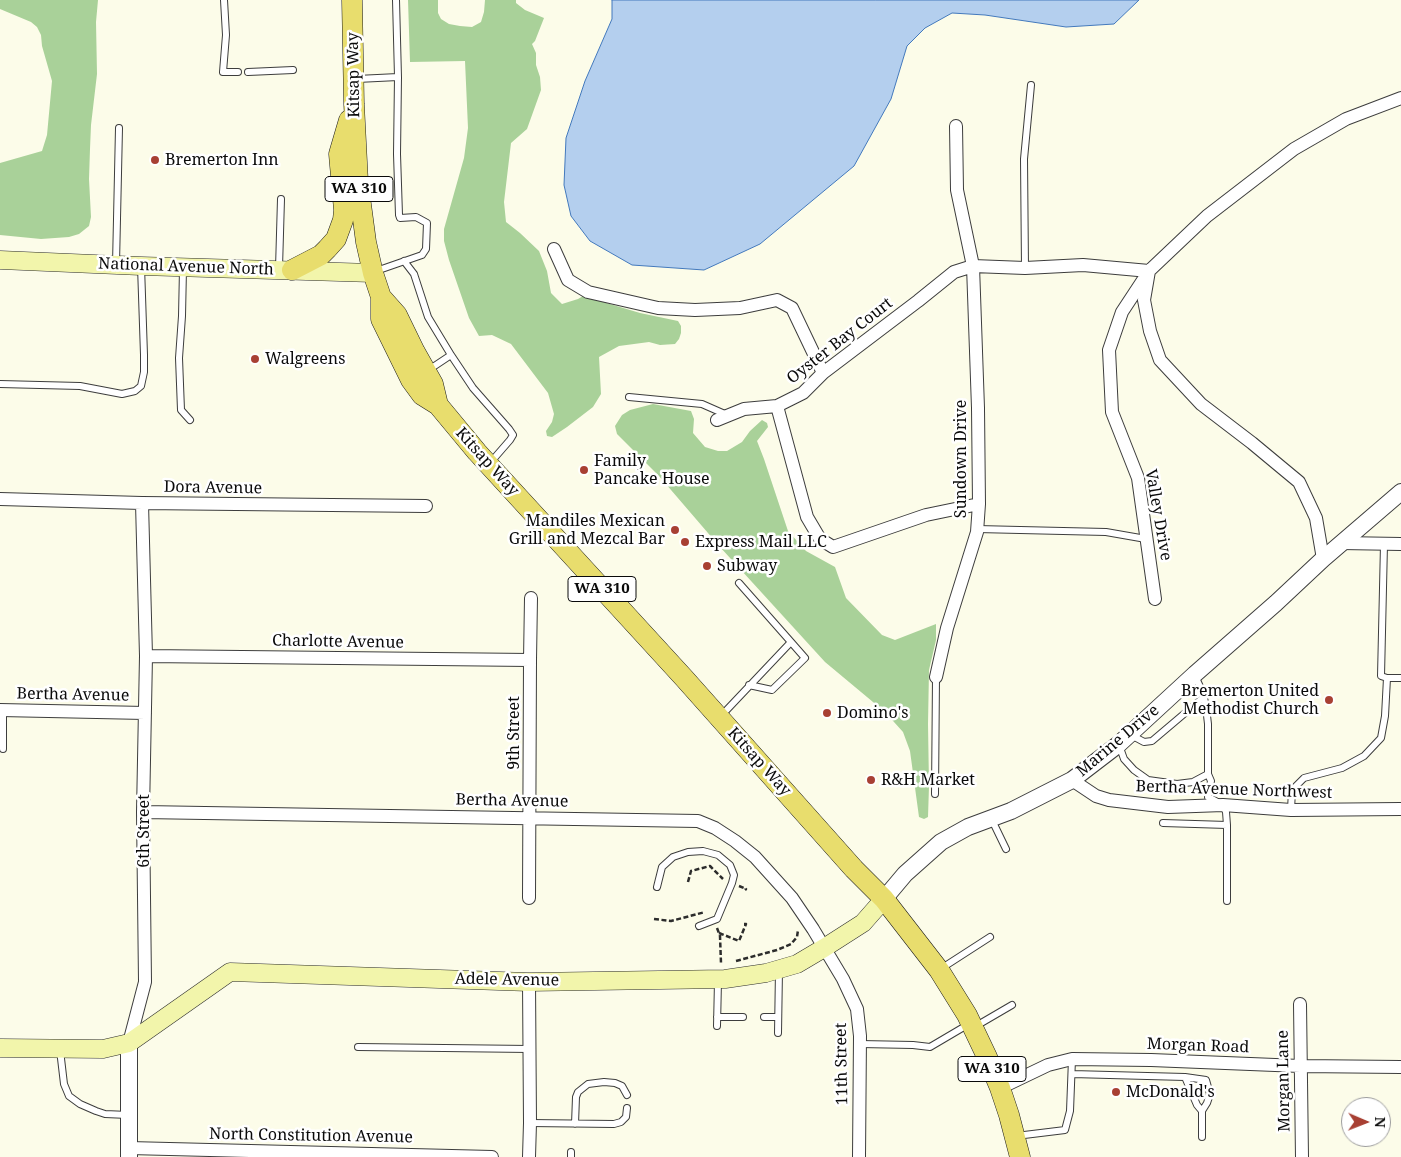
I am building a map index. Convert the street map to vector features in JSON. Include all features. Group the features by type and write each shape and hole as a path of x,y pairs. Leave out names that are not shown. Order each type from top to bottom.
{"main road":[{"name":"Kitsap Way","path":"352,0 358,182 366,242 381,297 381,319 412,380 422,395 438,405 488,465 720,718 854,869 884,899 939,970 958,999 1000,1088 1020,1157"},
{"path":"286,270 321,255 336,238 343,220 344,210 339,154 354,104"},
{"name":"National Avenue North","path":"0,260 184,268 373,272"},
{"name":"Kitsap Way","path":"381,297 396,315 433,384 438,405"},
{"name":"Adele Avenue","path":"129,1043 230,972 529,982 719,971 766,973 797,964 824,948 863,923 884,899"},
{"path":"0,1048 103,1049 129,1043"}],"street":[{"name":"Valley Drive","path":"1155,599 1138,478 1112,412 1109,350 1122,312 1149,272 1207,216 1294,149 1346,119 1401,98"},
{"name":"Sundown Drive","path":"936,677 947,628 977,529 979,504 973,266 957,190 956,126"},
{"path":"554,249 568,280 588,292 658,308 695,310 740,308 777,300 792,308 823,373"},
{"path":"973,266 1025,268 1083,265 1149,272 1144,300 1150,331 1160,360 1201,404 1299,482 1316,518 1323,559"},
{"name":"Oyster Bay Court","path":"723,418 744,409 777,406 803,393 823,373 954,272 973,266"},
{"path":"777,406 807,517 820,538 833,547 926,515 979,504"},
{"name":"Marine Drive","path":"884,899 905,874 941,842 968,827 1011,811 1072,780 1124,740 1323,559 1401,492"},
{"name":"Dora Avenue","path":"0,499 142,503 426,506"},
{"name":"6th Street","path":"129,1152 129,1043 145,982 143,812 146,656 142,503"},
{"path":"1341,543 1401,544"},
{"name":"9th Street","path":"529,898 531,598"},
{"name":"Charlotte Avenue","path":"146,656 530,660"},
{"name":"Bertha Avenue","path":"1,710 145,713"},
{"name":"Bertha Avenue Northwest","path":"1072,780 1096,796 1109,800 1168,807 1223,805 1291,810 1401,810"},
{"name":"Bertha Avenue","path":"143,812 698,821 715,828 755,857 792,898 824,948"},
{"name":"11th Street","path":"824,948 844,979 857,1009 860,1044 859,1157"},
{"path":"529,982 529,1157"},
{"name":"Morgan Lane","path":"1300,1004 1302,1157"},
{"name":"Morgan Road","path":"1000,1088 1048,1065 1072,1059 1401,1067"},
{"name":"North Constitution Avenue","path":"129,1152 492,1157"}],"lane":[{"path":"224,0 226,35 223,72 238,72"},
{"path":"373,272 422,255 426,249 427,222 416,217 400,218 399,215 396,0"},
{"path":"248,72 293,70"},
{"path":"354,79 398,77"},
{"path":"1025,268 1024,159 1031,86"},
{"path":"116,265 119,128"},
{"path":"281,199 286,270"},
{"path":"404,261 414,274 428,317 451,355 473,388 510,429 513,435 488,465"},
{"path":"0,384 80,386 122,394 135,391 141,386 144,372 144,354 141,266"},
{"path":"184,268 179,358 181,410 190,420"},
{"path":"426,372 451,355"},
{"path":"629,398 702,404 723,418"},
{"path":"977,529 1106,532 1146,538"},
{"path":"1384,544 1381,676 1401,678"},
{"path":"739,583 805,658 772,690 750,685"},
{"path":"720,718 791,642"},
{"path":"1195,674 1204,697 1208,724 1208,774 1211,781 1208,797 1223,805 1226,812 1226,901"},
{"path":"935,794 936,677"},
{"path":"1291,810 1292,790 1304,778 1342,768 1364,756 1381,738 1388,678"},
{"path":"1204,697 1152,741 1124,740 1124,759 1134,770 1148,780 1178,784 1193,782 1208,774"},
{"path":"1,710 3,749"},
{"path":"991,818 1006,849"},
{"path":"1163,823 1227,825"},
{"path":"657,887 662,867 673,857 688,852 703,851 718,855 730,866 734,875 732,883 717,919 700,926"},
{"path":"939,970 990,937"},
{"path":"778,1033 779,969"},
{"path":"717,1026 719,971"},
{"path":"860,1044 930,1047 1012,1005"},
{"path":"717,1017 743,1017"},
{"path":"764,1017 778,1017"},
{"path":"358,1047 530,1050"},
{"path":"60,1048 64,1084 69,1096 80,1104 105,1114 129,1115"},
{"path":"1015,1137 1065,1130 1070,1112 1072,1059"},
{"path":"1072,1074 1185,1077 1206,1080 1210,1094 1202,1111 1202,1137"},
{"path":"1185,1077 1197,1105 1202,1111"},
{"path":"575,1124 576,1097 578,1092 588,1084 616,1083 622,1086 627,1095"},
{"path":"530,1123 614,1124 621,1122 626,1117 627,1108"}],"path":[{"path":"688,882 690,871 710,866 726,881 746,890"},
{"path":"719,971 720,936 718,932 739,941 746,924 744,924"}],"green space":[{"path":"0,0 98,0 96,22 97,74 91,125 89,179 91,217 89,226 79,234 69,237 41,239 0,235 0,163 42,151 47,135 52,81 42,46 41,35 37,27 31,22 0,9"},
{"path":"408,0 438,0 438,13 441,19 449,24 460,26 472,27 481,22 485,0 516,0 516,3 525,10 544,18 532,44 536,53 536,65 540,77 541,90 527,129 511,143 504,202 506,222 539,251 547,271 551,293 562,304 583,296 640,313 678,321 681,326 679,339 675,344 660,345 649,342 619,346 599,357 601,394 593,407 552,437 547,436 546,431 552,422 554,414 548,393 511,344 492,335 479,336 469,318 449,260 444,241 444,229 464,158 468,128 465,61 410,62"},
{"path":"653,404 691,411 694,419 693,433 705,447 718,451 727,451 742,442 762,420 767,423 768,427 757,441 788,531 806,551 835,567 846,598 882,635 895,640 936,624 936,640 929,670 928,817 924,819 919,817 910,751 903,732 885,712 825,662 720,547 659,476 617,434 615,426 622,415 630,410"}],"water":[{"path":"612,0 1139,0 1114,24 1066,27 985,15 952,13 925,28 907,46 891,99 854,166 760,244 704,270 632,265 590,241 571,216 564,185 566,138 585,81 612,19"}],"place":[{"name":"Bremerton Inn","path":"155,160"},
{"name":"Walgreens","path":"255,359"},
{"name":"Family Pancake House","path":"584,470"},
{"name":"Mandiles Mexican Grill and Mezcal Bar","path":"675,530"},
{"name":"Express Mail LLC","path":"685,542"},
{"name":"Subway","path":"707,566"},
{"name":"Bremerton United Methodist Church","path":"1329,700"},
{"name":"Domino's","path":"827,713"},
{"name":"R&H Market","path":"871,780"},
{"name":"McDonald's","path":"1116,1092"}]}
